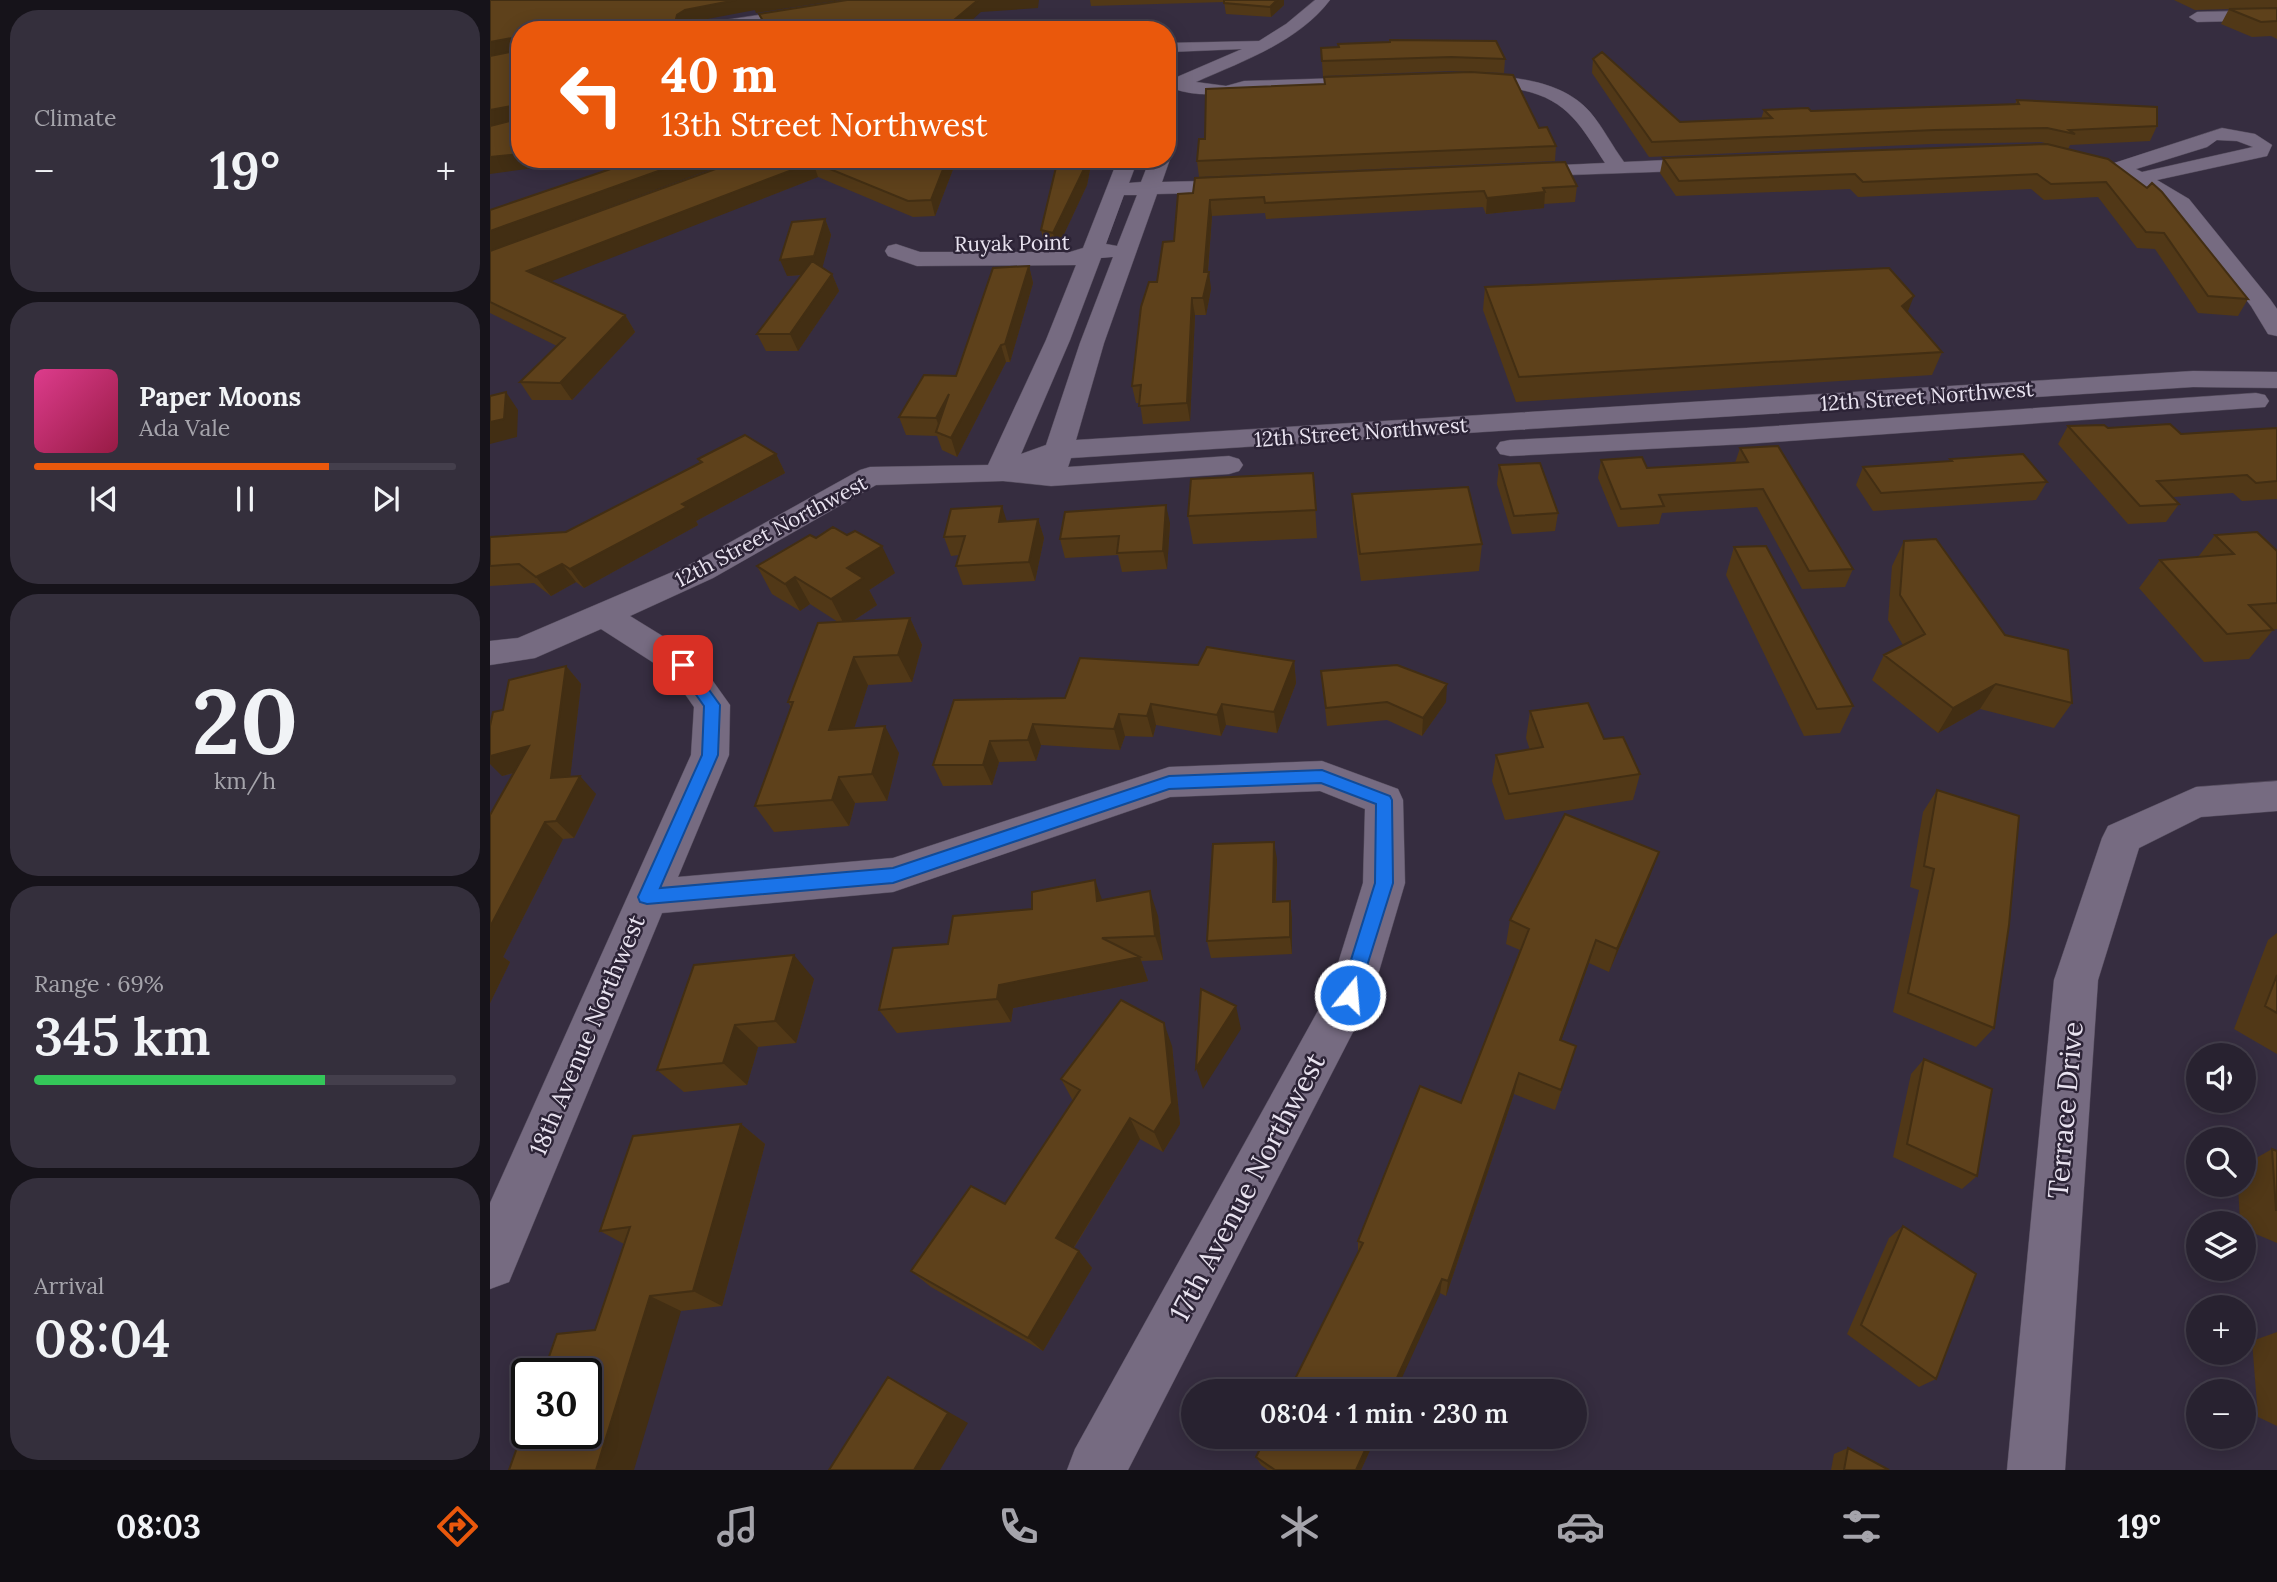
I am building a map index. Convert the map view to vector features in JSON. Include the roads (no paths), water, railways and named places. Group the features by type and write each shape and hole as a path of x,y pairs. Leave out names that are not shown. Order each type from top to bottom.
{"street":[{"path":"758,21 888,0"},
{"path":"1176,84 1265,44 1312,12 1322,0"},
{"path":"2197,18 2277,15"},
{"path":"1176,47 1265,44"},
{"path":"1450,84 1495,81 1534,88 1565,100 1581,114 1614,163"},
{"path":"1450,84 1518,96 1541,103 1555,115"},
{"path":"1176,86 1226,91 1245,96 1393,86"},
{"path":"2138,170 2217,134 2243,137 2263,145 2260,152 2166,174 2138,170 2114,169 2065,150 2105,151 2138,170 2182,202 2269,305 2277,329"},
{"path":"1506,168 1577,159 1614,163 1728,157"},
{"path":"2166,174 2207,201"},
{"path":"1254,179 1122,175 1094,251 999,473 1051,477 1746,436 2277,400"},
{"path":"1051,477 1092,343 1154,175"},
{"name":"Ruyak Point","path":"1080,242 1094,251 1073,259 917,259 896,251 924,244 1080,242"},
{"path":"1094,251 1125,251"},
{"name":"12th Street Northwest","path":"490,653 523,650 702,571 870,476 999,473 1058,450 2180,380 2277,380"},
{"name":"18th Avenue Northwest","path":"490,1263 710,755 712,705 683,665 603,615"},
{"name":"17th Avenue Northwest","path":"647,897 893,875 1169,782 1322,776 1384,800 1384,883 1350,995 1096,1470"},
{"name":"Terrace Drive","path":"2036,1470 2076,979 2122,838 2196,802 2277,796"}]}
